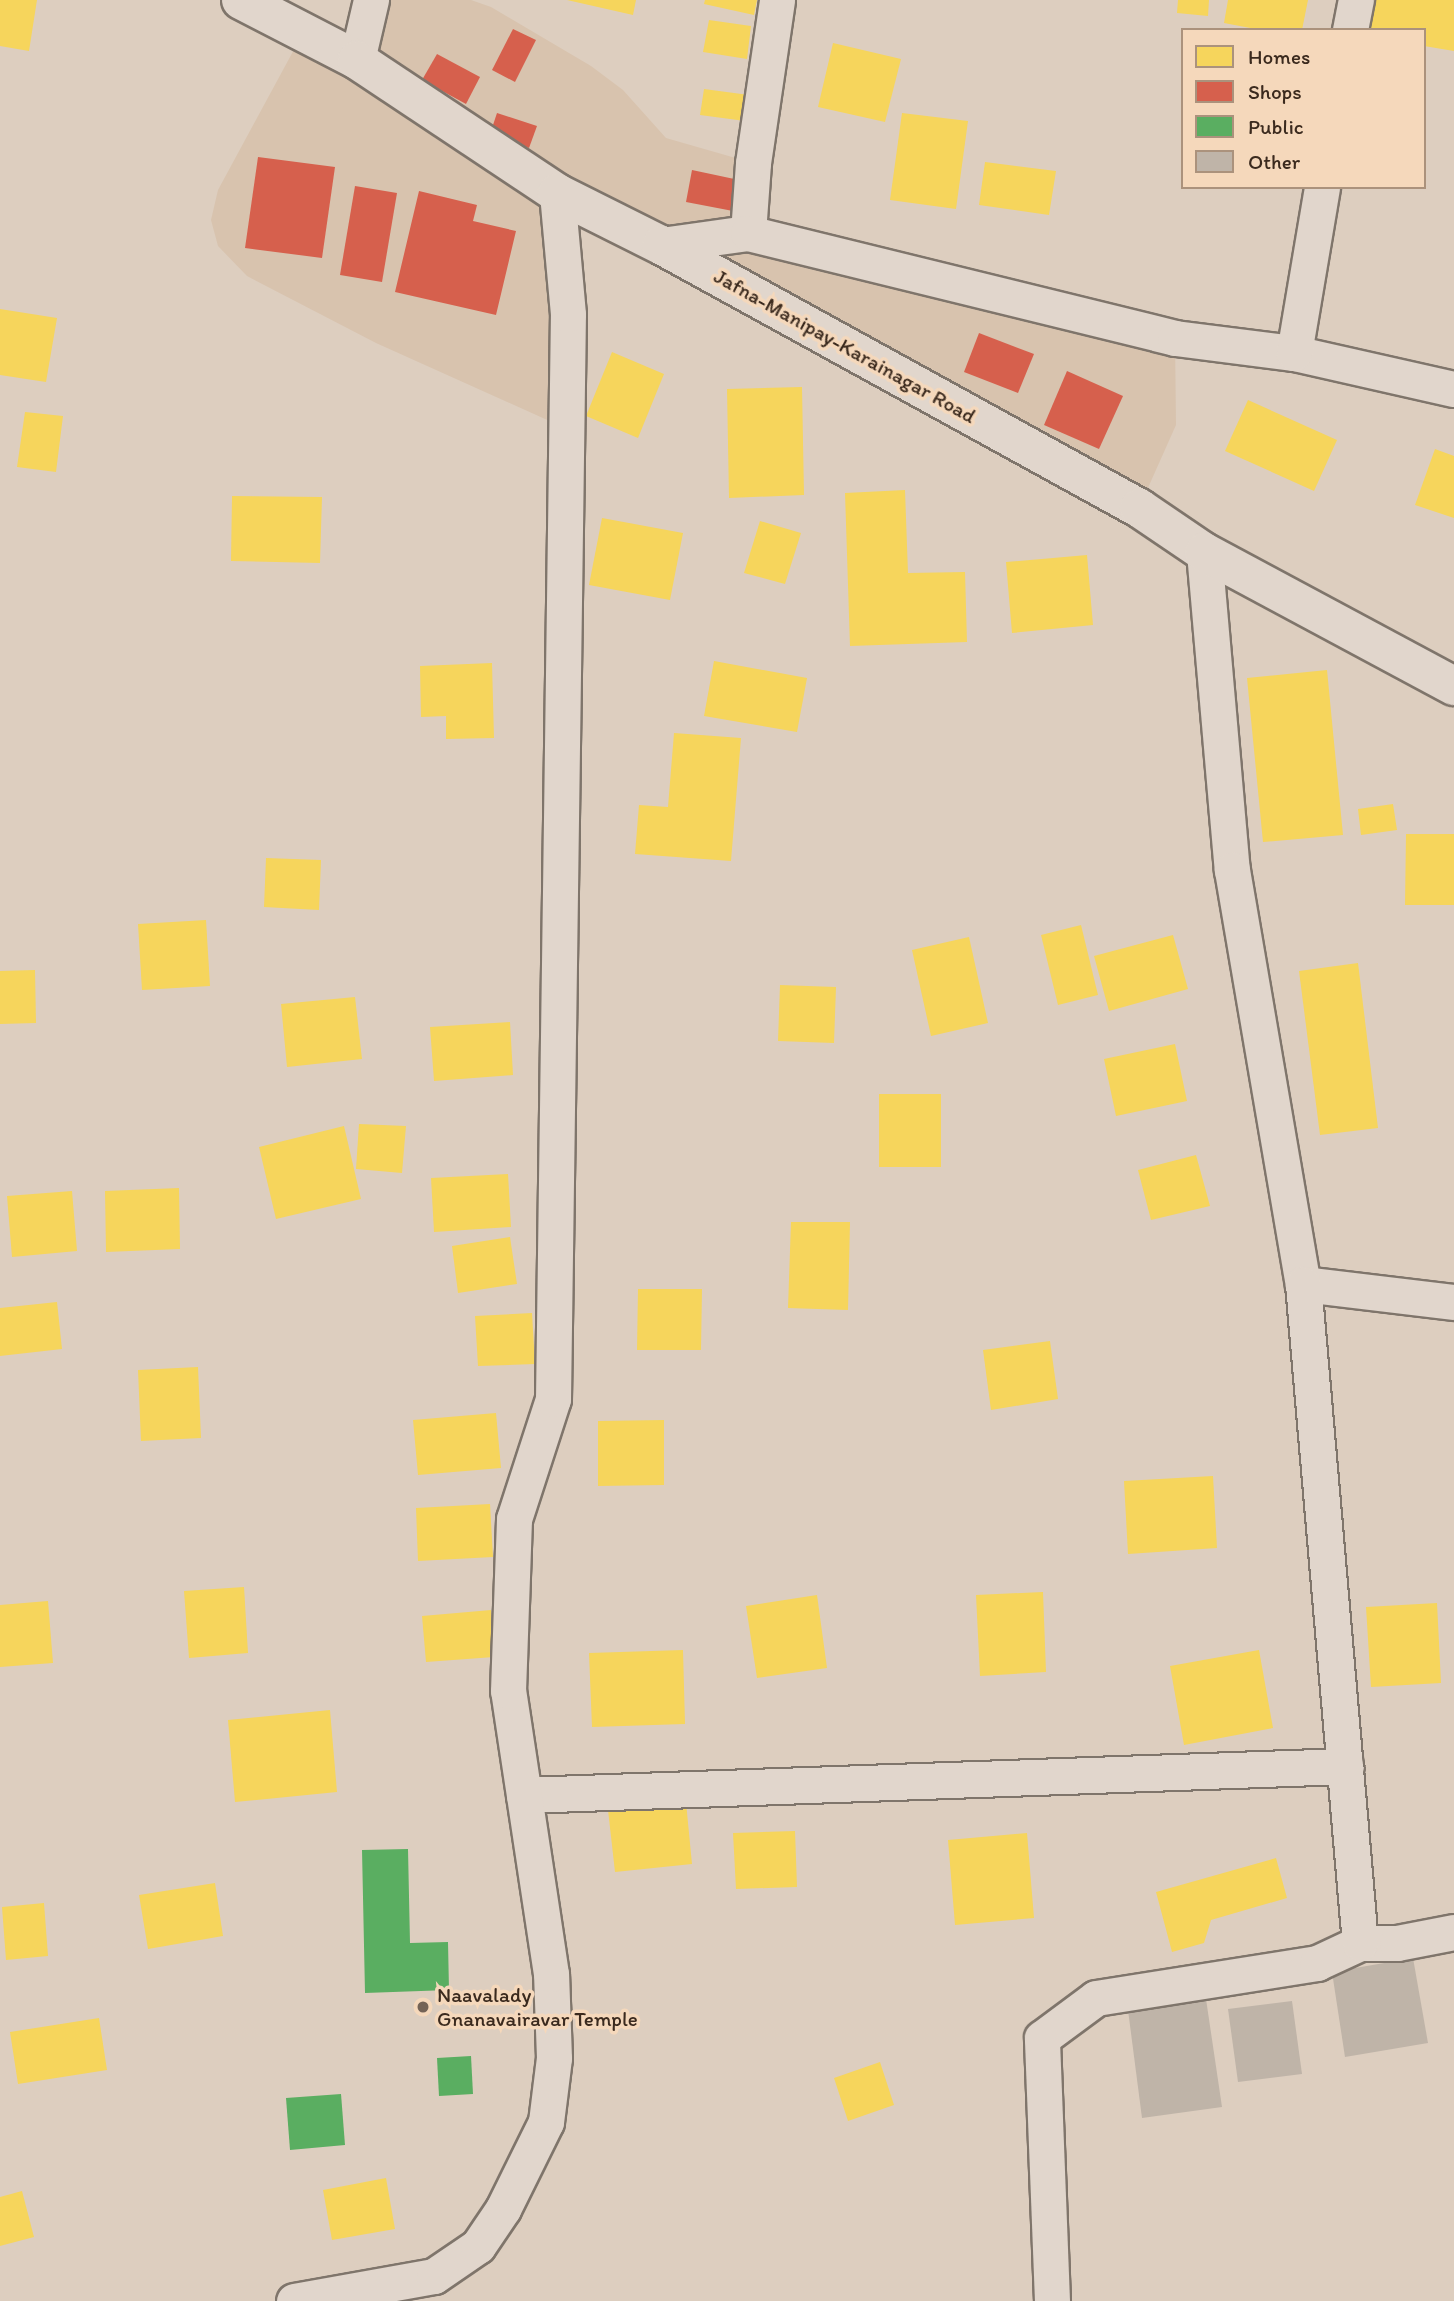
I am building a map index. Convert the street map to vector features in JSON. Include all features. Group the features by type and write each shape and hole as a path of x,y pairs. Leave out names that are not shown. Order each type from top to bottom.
{"main road":[{"name":"Jafna-Manipay-Karainagar Road","path":"241,0 357,60 557,192 661,245 1139,508 1203,552 1454,686"}],"street":[{"path":"357,60 371,0"},
{"path":"748,233 754,151 777,0"},
{"path":"1350,28 1356,0"},
{"path":"1294,353 1322,189"},
{"path":"294,2301 434,2276 478,2246 523,2172 546,2122 554,2058 551,1974 508,1691 514,1520 553,1399 561,1073 568,314 557,192"},
{"path":"661,245 748,233 1175,338 1294,353 1454,389"},
{"path":"1203,552 1232,870 1303,1284 1360,1943"},
{"path":"1303,1284 1454,1302"},
{"path":"524,1795 1345,1766"},
{"path":"1052,2301 1042,2038 1096,1998 1317,1963 1360,1943 1397,1943 1454,1932"}],"shaded area":[{"path":"371,0 471,0 491,7 591,66 623,90 666,138 753,163 748,233 1175,338 1176,425 1139,508 557,193 565,428 376,343 247,276 218,246 211,220 218,190 303,33 356,60"}],"building: Homes":[{"path":"0,0 37,0 29,51 0,46"},
{"path":"567,0 636,0 633,15"},
{"path":"705,0 757,0 754,15 704,4"},
{"path":"1178,0 1209,0 1208,16 1177,13"},
{"path":"1228,0 1308,0 1302,28 1250,28 1224,23"},
{"path":"1374,0 1454,0 1454,51 1426,46 1426,28 1370,28"},
{"path":"709,20 751,26 747,59 703,52"},
{"path":"833,43 901,59 885,122 818,107"},
{"path":"704,89 749,95 745,121 700,115"},
{"path":"902,113 968,121 956,209 890,200"},
{"path":"985,162 1056,171 1049,215 979,205"},
{"path":"0,309 57,318 46,382 0,375"},
{"path":"612,352 664,374 638,438 586,416"},
{"path":"802,387 804,495 729,498 727,389"},
{"path":"1248,400 1337,440 1314,491 1225,451"},
{"path":"25,412 63,416 56,472 17,467"},
{"path":"1435,449 1454,456 1454,518 1415,505"},
{"path":"905,490 908,573 965,572 967,642 850,646 845,493"},
{"path":"232,496 322,497 320,563 231,561"},
{"path":"602,518 683,533 670,600 589,585"},
{"path":"760,521 801,533 785,584 744,573"},
{"path":"1087,555 1093,625 1012,633 1006,562"},
{"path":"714,661 807,678 797,732 704,716"},
{"path":"492,663 494,738 446,739 446,716 421,717 420,666"},
{"path":"1327,670 1343,835 1263,842 1247,678"},
{"path":"674,733 741,738 731,861 635,854 639,805 668,807"},
{"path":"1393,804 1397,830 1361,835 1358,809"},
{"path":"1406,834 1454,834 1454,905 1405,905"},
{"path":"266,858 321,860 319,910 264,907"},
{"path":"206,920 210,986 142,990 138,924"},
{"path":"1081,925 1098,995 1058,1005 1041,935"},
{"path":"1173,935 1188,989 1109,1011 1094,956"},
{"path":"969,937 988,1023 931,1036 912,950"},
{"path":"1358,963 1378,1128 1320,1135 1299,971"},
{"path":"35,970 36,1023 0,1024 0,971"},
{"path":"780,985 836,987 834,1043 778,1041"},
{"path":"355,997 362,1059 287,1067 281,1004"},
{"path":"510,1022 513,1075 434,1081 430,1027"},
{"path":"1175,1044 1187,1101 1116,1116 1104,1059"},
{"path":"879,1094 941,1094 941,1167 879,1167"},
{"path":"359,1124 406,1126 402,1173 356,1169"},
{"path":"344,1126 361,1199 276,1219 259,1147"},
{"path":"1196,1155 1210,1206 1151,1220 1138,1170"},
{"path":"508,1174 511,1227 434,1232 431,1178"},
{"path":"179,1188 180,1249 106,1252 105,1191"},
{"path":"72,1191 77,1251 12,1257 7,1196"},
{"path":"791,1222 850,1222 848,1310 788,1308"},
{"path":"510,1237 517,1284 458,1293 452,1246"},
{"path":"638,1289 702,1289 701,1350 637,1350"},
{"path":"57,1302 62,1349 0,1356 0,1308"},
{"path":"532,1313 535,1364 478,1366 475,1316"},
{"path":"1050,1341 1058,1399 991,1410 983,1350"},
{"path":"198,1367 201,1438 141,1441 138,1370"},
{"path":"496,1413 501,1468 418,1475 413,1420"},
{"path":"664,1420 664,1485 598,1486 598,1421"},
{"path":"1213,1476 1217,1548 1128,1554 1124,1481"},
{"path":"490,1504 493,1557 418,1561 416,1508"},
{"path":"244,1587 248,1653 189,1658 184,1591"},
{"path":"1043,1592 1046,1672 980,1676 976,1595"},
{"path":"817,1595 827,1668 757,1678 746,1606"},
{"path":"48,1601 53,1663 0,1667 0,1605"},
{"path":"1437,1603 1441,1683 1371,1687 1366,1607"},
{"path":"491,1610 494,1657 426,1662 422,1616"},
{"path":"683,1650 685,1724 592,1727 589,1653"},
{"path":"1259,1650 1273,1728 1184,1745 1170,1666"},
{"path":"330,1710 337,1792 235,1802 228,1720"},
{"path":"685,1792 692,1864 615,1872 607,1801"},
{"path":"795,1831 797,1887 736,1889 733,1833"},
{"path":"1027,1833 1034,1918 955,1925 948,1840"},
{"path":"1276,1858 1287,1898 1211,1920 1204,1943 1172,1952 1156,1892"},
{"path":"215,1883 223,1936 148,1949 139,1895"},
{"path":"44,1903 48,1956 6,1960 2,1907"},
{"path":"99,2018 107,2070 18,2084 10,2032"},
{"path":"880,2062 894,2105 848,2121 834,2078"},
{"path":"386,2178 395,2229 332,2240 323,2190"},
{"path":"22,2191 34,2237 0,2246 0,2197"}],"building: Shops":[{"path":"513,29 536,40 515,82 492,70"},
{"path":"437,54 480,77 466,104 422,80"},
{"path":"497,113 537,126 529,148 490,134"},
{"path":"258,157 335,167 322,258 245,248"},
{"path":"692,170 739,180 733,211 686,202"},
{"path":"355,186 397,193 382,282 340,275"},
{"path":"419,191 477,205 473,221 516,231 496,315 395,292"},
{"path":"979,333 1034,354 1018,393 964,372"},
{"path":"1067,371 1123,396 1099,449 1044,425"}],"building: Public":[{"path":"408,1849 410,1943 448,1942 449,1990 365,1993 362,1850"},
{"path":"471,2056 473,2094 439,2096 437,2058"},
{"path":"341,2094 345,2145 290,2150 286,2098"}],"building: Other":[{"path":"1413,1958 1428,2043 1345,2057 1332,1972"},
{"path":"1206,1999 1222,2107 1142,2118 1128,2010"},
{"path":"1292,2001 1302,2074 1238,2082 1228,2009"}],"place":[{"name":"Naavalady Gnanavairavar Temple","path":"423,2007"}]}
